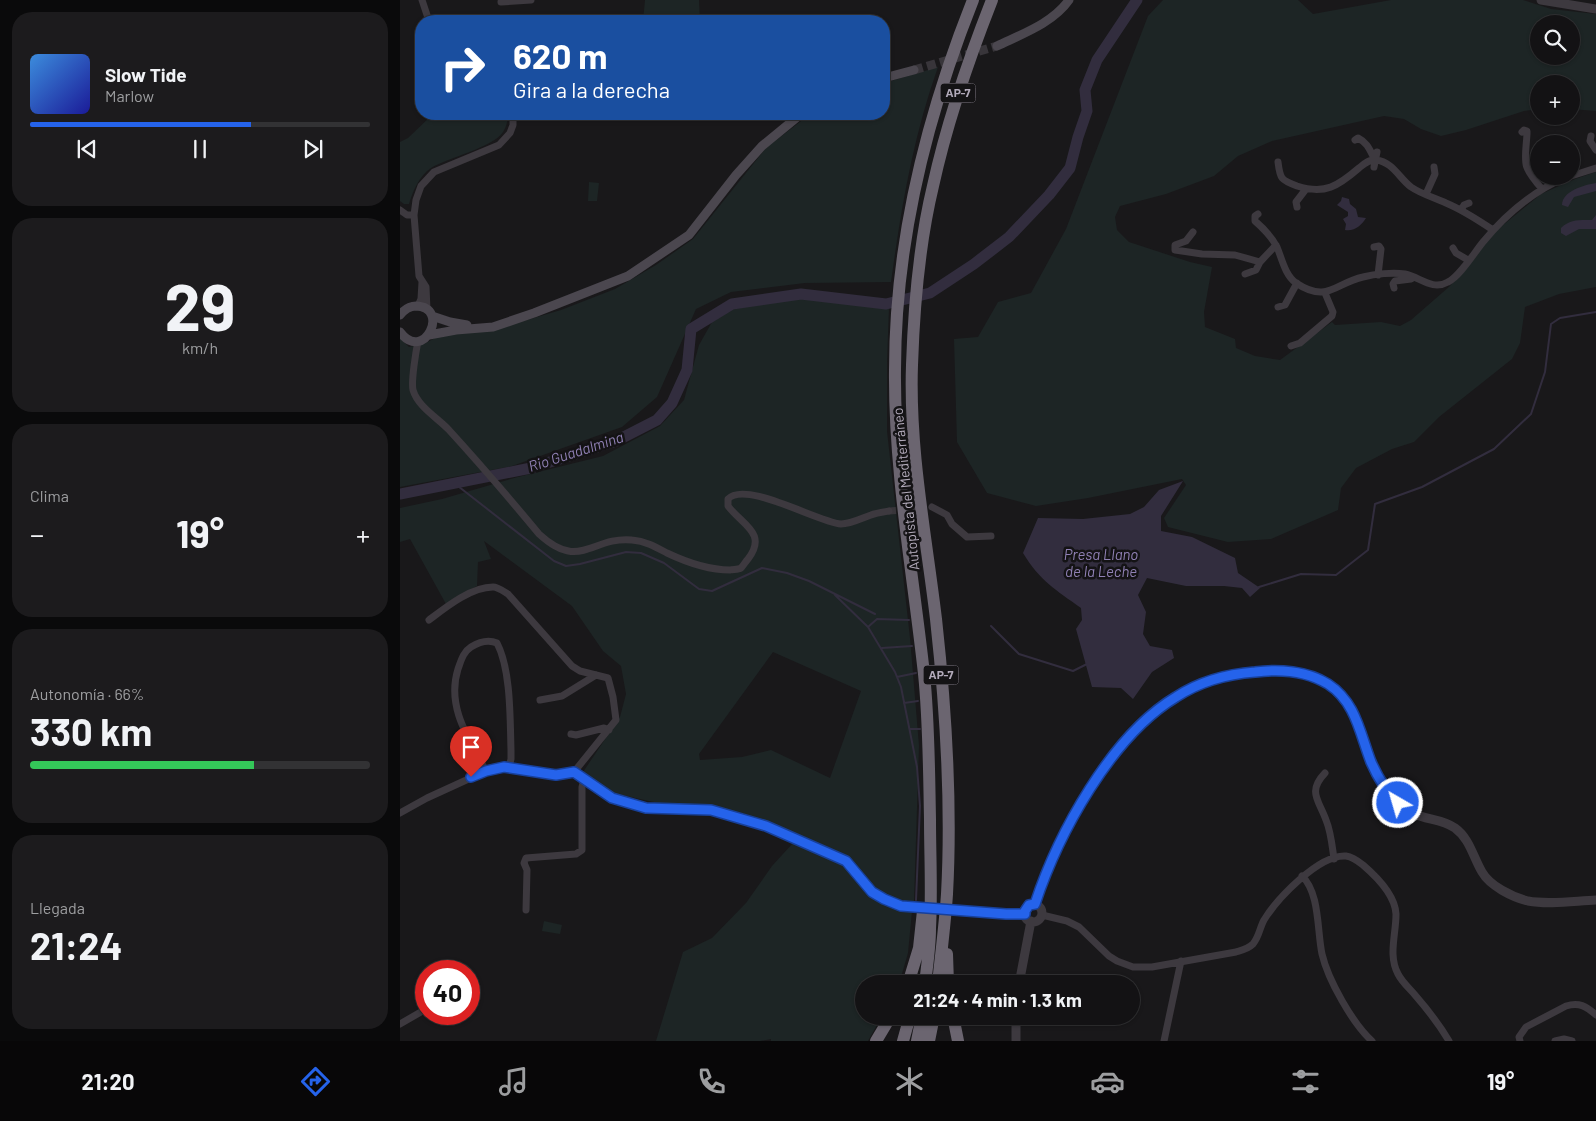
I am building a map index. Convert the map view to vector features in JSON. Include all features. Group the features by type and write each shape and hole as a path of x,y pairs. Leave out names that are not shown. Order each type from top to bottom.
{"highway":[{"name":"Autopista del Mediterráneo","path":"926,975 930,930 930,774 924,677 897,450 894,372 898,291 915,184 942,84 973,0"},
{"name":"Autopista del Mediterráneo","path":"939,975 947,894 948,788 946,729 936,621 917,471 912,367 922,244 932,188 948,125 966,69 992,0"},
{"path":"911,975 917,958 921,930 923,828 930,774"},
{"path":"920,975 930,889"},
{"path":"947,894 948,975"},
{"path":"876,1041 886,1025"},
{"path":"903,1041 908,1025"},
{"path":"908,1041 910,1025"},
{"path":"929,1041 932,1025"},
{"path":"934,1025 935,1041"},
{"path":"955,1025 958,1041"}],"main road":[{"path":"997,46 1027,32 1062,11 1069,0"},
{"path":"890,76 914,70"},
{"path":"400,332 407,339 418,341 429,335 456,330 493,327 534,314 628,276 689,235 736,175 762,146 794,120"},
{"path":"401,313 407,308 418,306 450,322 469,325 510,321"},
{"path":"429,335 433,326 430,313"}],"street":[{"path":"422,0 426,15"},
{"path":"501,2 531,0"},
{"path":"1541,0 1596,9"},
{"path":"430,313 427,292 418,272 414,215 416,200 421,186 434,172 499,145 510,134 512,120"},
{"path":"1522,132 1524,130 1527,131 1525,168 1542,190"},
{"path":"1591,136 1590,140 1593,148"},
{"path":"1355,140 1360,138 1369,148 1374,164"},
{"path":"1374,164 1378,152"},
{"path":"1278,162 1279,175 1282,179 1289,184 1317,191 1328,189 1340,183 1370,160 1374,164 1388,164 1413,188 1461,210 1493,230"},
{"path":"1580,173 1596,168"},
{"path":"1426,194 1435,172"},
{"path":"1258,214 1254,216 1255,221 1276,246 1287,272 1297,283 1315,291 1325,293 1350,286 1362,277 1378,275 1404,274 1438,285 1448,282 1509,213 1552,185"},
{"path":"1297,207 1297,200 1306,189"},
{"path":"1461,210 1464,205 1469,203"},
{"path":"400,210 407,215 414,215"},
{"path":"1193,232 1186,241 1174,246 1175,250 1202,254 1235,255 1260,262"},
{"path":"1245,274 1256,270 1260,262 1276,246"},
{"path":"1374,247 1380,247 1382,253 1378,275"},
{"path":"1453,248 1456,253 1468,260"},
{"path":"1394,288 1393,284 1395,281 1420,279 1429,275"},
{"path":"418,306 421,299 422,282"},
{"path":"1278,307 1285,305 1297,283"},
{"path":"1291,346 1300,343 1332,316 1333,312 1325,293"},
{"path":"418,341 415,370 412,379 413,391 419,402 447,428 539,534 550,544 563,550 577,552 611,542 631,539 651,544 668,553 715,570 741,568 754,552 755,536 728,506 728,499 731,496 741,494 756,496 842,524 860,520 872,514 889,511"},
{"path":"932,507 947,515 952,524 967,537 991,536"},
{"path":"400,813 426,798 486,771 509,767 556,775 574,772 616,720 608,678 580,671 572,666 508,594 498,588 492,587 476,590 453,602 429,620"},
{"path":"486,771 459,721 454,685 464,653 470,648 488,640 497,643 502,654 505,669 511,750 509,767"},
{"path":"1035,904 1049,868 1084,798 1114,755 1139,726 1176,696 1206,683 1234,674 1270,670 1306,674 1328,684 1343,696 1352,709 1384,788 1412,814 1443,821 1457,830 1468,843 1482,872 1490,882 1505,891 1528,900 1546,902 1596,900"},
{"path":"540,700 562,696 596,675"},
{"path":"571,734 604,728 609,730"},
{"path":"574,772 612,798 646,808 711,810 766,826 846,861 864,884 878,896 906,906 1025,914"},
{"path":"1324,773 1316,784 1316,796 1332,838 1334,859"},
{"path":"526,910 527,870 525,859 528,857 576,854 582,850 582,787 584,780"},
{"path":"1042,915 1067,920 1079,927 1109,956 1124,964 1141,968 1246,949 1256,940 1264,920 1288,889 1302,876 1322,864 1346,856 1355,859 1373,874 1393,901 1396,914 1392,954 1396,969 1399,976 1441,1027 1449,1041"},
{"path":"1302,876 1308,882 1313,898 1322,955 1327,970 1362,1032 1372,1041"},
{"path":"1035,904 1041,908 1042,915 1038,920 1031,921 1025,914 1029,905 1035,904"},
{"path":"1021,975 1031,921"},
{"path":"1164,1041 1181,961"},
{"path":"1520,1041 1519,1037 1526,1028 1566,1006 1580,1004 1596,1015"},
{"path":"400,1024 415,1015"},
{"path":"1016,1025 1016,1041"},
{"path":"1555,1041 1564,1039 1572,1041"}],"shaded area":[{"path":"645,0 699,0 700,15 644,15"},
{"path":"1163,0 1298,0 1313,14 1391,0 1523,0 1551,9 1596,14 1596,111 1580,110 1580,75 1530,75 1530,110 1441,136 1421,129 1404,119 1384,116 1272,141 1238,156 1214,176 1166,194 1120,206 1115,217 1117,230 1129,242 1190,262 1212,267 1204,312 1205,327 1235,339 1236,348 1255,356 1280,360 1332,322 1335,325 1381,322 1400,326 1411,320 1450,286 1497,230 1541,194 1561,185 1580,185 1580,177 1596,172 1596,287 1559,294 1525,307 1520,343 1512,359 1439,417 1414,442 1392,449 1356,468 1341,488 1338,510 1271,539 1228,542 1168,527 1164,518 1186,485 1182,479 1088,498 1036,506 987,493 957,442 954,339 978,337 998,302 1031,293 1066,229 1148,16"},
{"path":"938,67 929,93 909,173 891,282 805,283 731,292 696,309 657,397 622,427 512,466 400,487 400,338 409,347 424,344 442,334 503,327 561,310 615,289 656,265 693,239 766,148 802,120 890,120 890,81"},
{"path":"427,120 507,120 503,132 490,143 438,164 427,171 417,184 409,204 404,204 400,201 400,142 408,138"},
{"path":"589,182 599,183 597,201 588,201"},
{"path":"799,298 889,308 887,431 910,638 919,746 914,901 900,900 881,893 844,856 745,814 711,806 663,804 612,793 581,775 620,717 626,694 621,666 603,651 572,606 484,541 491,559 478,562 477,586 446,604 410,539 400,542 400,508 442,499 514,478 603,456 660,426 684,400 699,345 712,322 737,307","holes":["773,652 861,691 830,778 771,750 742,757 700,760 699,754"]},
{"path":"793,843 843,865 881,902 912,911 908,953 902,975 855,975 855,1025 877,1025 868,1041 771,1041 771,1039 760,1041 656,1041 683,952 712,938 746,903 772,866"},
{"path":"544,921 562,925 560,934 542,931"}],"water":[{"path":"1596,183 1596,191 1574,197 1568,207 1562,205 1563,200 1570,192"},
{"path":"1342,197 1349,199 1350,204 1356,209 1358,217 1366,218 1355,229 1345,230 1346,224 1343,219 1348,216 1348,212 1337,205"},
{"path":"1596,215 1596,229 1579,229 1566,236 1561,233 1561,228 1568,223 1592,220"},
{"name":"Presa Llano de la Leche","path":"1183,481 1161,516 1161,531 1192,537 1235,558 1238,573 1260,588 1250,597 1242,588 1186,586 1147,578 1138,595 1146,612 1143,634 1150,646 1172,650 1174,658 1152,672 1133,699 1121,688 1092,687 1076,629 1082,620 1081,608 1042,578 1023,553 1038,518 1083,519 1130,514 1144,507 1159,490"}],"waterway":[{"name":"Rio Guadalmina","path":"400,494 531,468 616,441 657,420 672,403 687,370 691,329 732,304 801,294 886,304 930,293 974,264 1009,237 1049,195 1070,168 1087,111 1085,90 1097,60 1137,0"},
{"path":"1259,587 1301,574 1336,575 1368,550 1375,504 1422,487 1494,449 1531,414 1545,372 1551,324 1560,318 1596,312"},
{"path":"454,483 554,561 566,566 626,552 641,553 664,563 699,589 712,591 762,568 787,573 809,581 875,614"},
{"path":"835,595 868,627 895,672 901,687 917,767 920,806 916,900"},
{"path":"868,627 877,619 909,620"},
{"path":"991,626 1019,654 1073,671 1087,664"},
{"path":"882,648 912,646"},
{"path":"897,677 916,673"},
{"path":"904,703 918,701"},
{"path":"910,729 920,729"}],"tunnel":[{"path":"914,70 997,46"},
{"path":"889,511 924,508"}],"route":[{"path":"471,777 504,767 556,775 574,772 612,798 646,808 711,810 766,826 846,861 872,892 901,906 1025,914 1026,908 1029,905 1035,904 1049,868 1084,798 1114,755 1139,726 1176,696 1206,683 1234,674 1270,670 1306,674 1328,684 1343,696 1352,709 1384,788 1398,803"}]}
